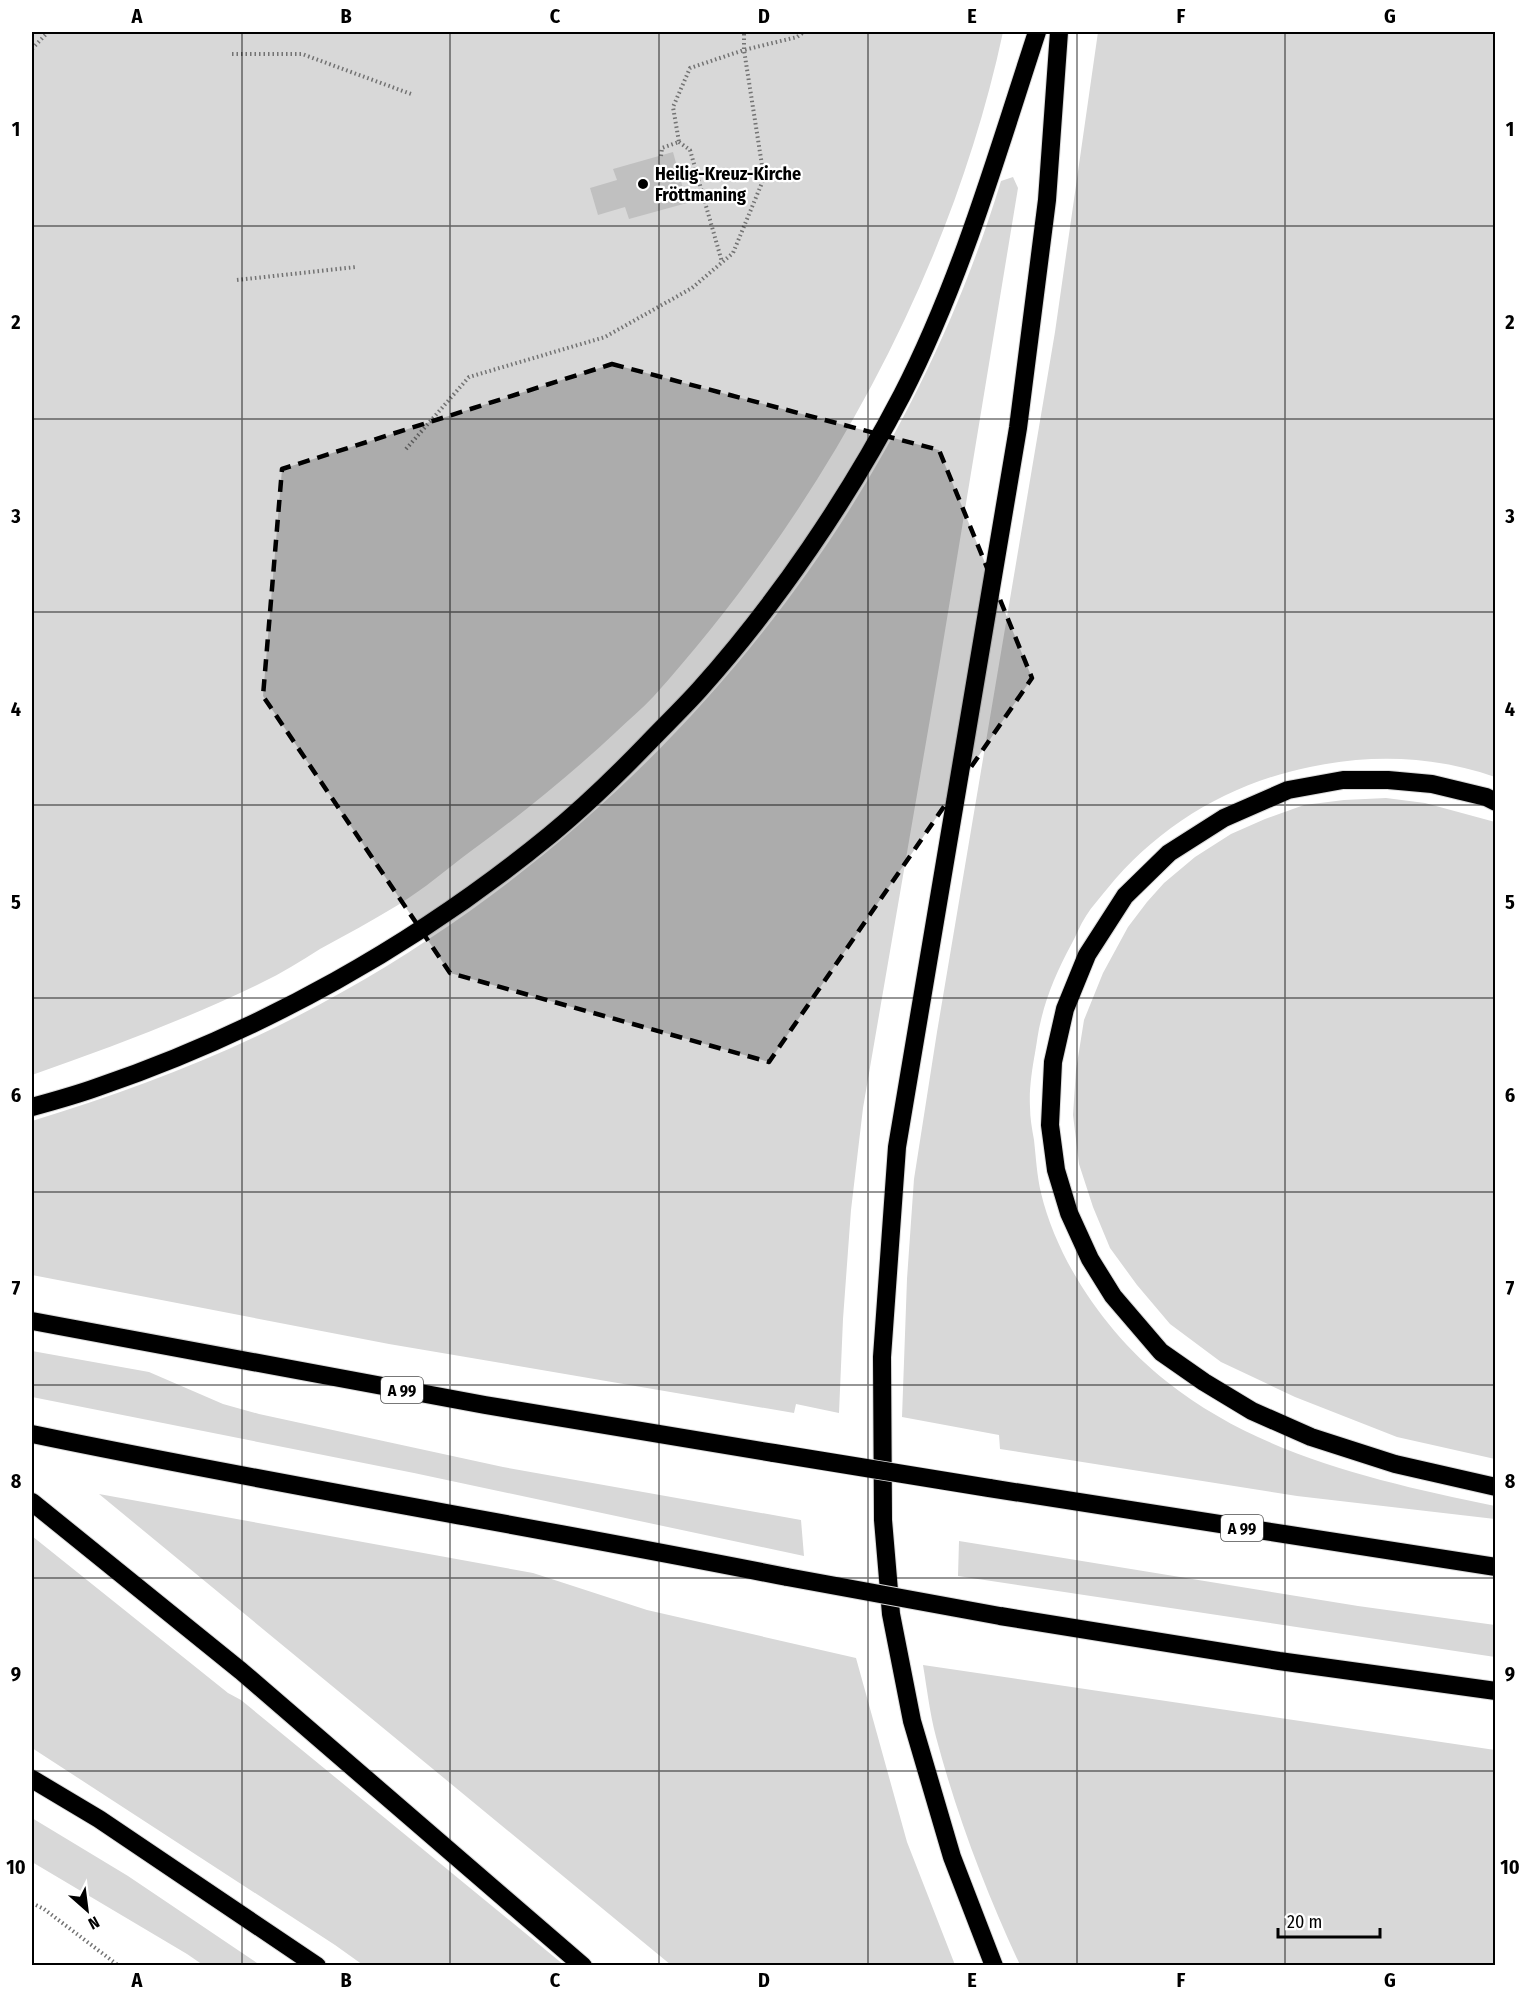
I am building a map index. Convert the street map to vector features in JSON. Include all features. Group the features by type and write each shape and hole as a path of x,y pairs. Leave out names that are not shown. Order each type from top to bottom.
{"highway":[{"path":"32,1107 97,1088 182,1056 244,1028 324,987 399,943 475,894 552,834 622,769 700,690 756,621 805,553 850,485 901,395 944,304 988,183 1037,32"},
{"path":"994,1965 952,1857 915,1733 891,1614 883,1520 882,1357 897,1147 1018,428 1047,200 1059,32"},
{"path":"1496,802 1486,797 1432,784 1388,780 1343,780 1288,790 1224,818 1169,854 1125,896 1087,955 1065,1009 1053,1062 1050,1125 1056,1170 1066,1202 1090,1259 1113,1296 1161,1352 1252,1412 1311,1437 1395,1464 1496,1487"},
{"name":"A 99","path":"32,1322 485,1405 989,1488 1496,1567"},
{"path":"32,1434 127,1454 1000,1616 1279,1661 1496,1691"},
{"path":"32,1503 241,1671 583,1965"},
{"path":"32,1779 99,1819 317,1965"}],"path":[{"path":"32,49 48,32"},
{"path":"406,449 469,377 604,337 692,288 732,252 764,178 744,50 744,32"},
{"path":"722,262 690,150 679,142 673,107 690,68 804,32"},
{"path":"232,54 302,54 411,94"},
{"path":"661,156 662,148 679,142"},
{"path":"237,280 356,267"},
{"path":"32,1903 120,1965"}],"highlighted area":[{"path":"612,364 939,450 1032,678 769,1062 450,973 263,696 282,469"}],"shaded area":[{"path":"32,32 1003,32 980,123 950,213 913,301 871,386 824,469 771,549 715,624 654,696 599,748 545,794 398,905 276,975 233,996 148,1032 32,1075"},
{"path":"1098,32 1495,32 1495,777 1427,761 1380,759 1333,763 1280,774 1252,784 1198,810 1173,827 1127,866 1093,905 1082,923 1057,972 1043,1010 1030,1086 1030,1100 1040,1187 1049,1220 1060,1246 1088,1297 1125,1343 1145,1363 1202,1407 1241,1429 1281,1447 1365,1476 1495,1506 1495,1519 1297,1496 1000,1449 999,1435 902,1417 907,1279 914,1179 1055,332"},
{"path":"1013,177 1018,188 863,1108 851,1210 839,1413 796,1404 794,1413 389,1344 32,1275 32,1121 113,1095 192,1065 269,1030 344,991 457,920 563,839 661,748 750,648 829,541 898,427 956,307 1001,181"},
{"path":"1386,798 1425,803 1495,822 1495,1459 1397,1437 1295,1397 1221,1362 1170,1324 1110,1248 1079,1164 1073,1115 1076,1070 1084,1020 1103,973 1128,927 1147,902 1164,883 1195,857 1231,834 1265,819 1304,805"},
{"path":"32,1351 149,1372 223,1404 259,1414 503,1467 801,1520 804,1556 414,1473 32,1397"},
{"path":"99,1494 533,1573 647,1610 856,1658 907,1842 955,1965 671,1965"},
{"path":"32,1536 228,1693 241,1700 564,1965 363,1965 32,1748"},
{"path":"959,1541 1358,1606 1495,1625 1495,1657 958,1576"},
{"path":"923,1665 1495,1750 1495,1965 1020,1965 995,1910 953,1796 934,1728"},
{"path":"32,1818 128,1876 260,1965 203,1965 32,1862"}],"building":[{"name":"Heilig-Kreuz-Kirche Fröttmaning","path":"673,152 687,203 629,219 625,207 598,215 590,188 617,180 613,169"}],"place":[{"name":"Heilig-Kreuz-Kirche Fröttmaning","path":"643,184"}]}
